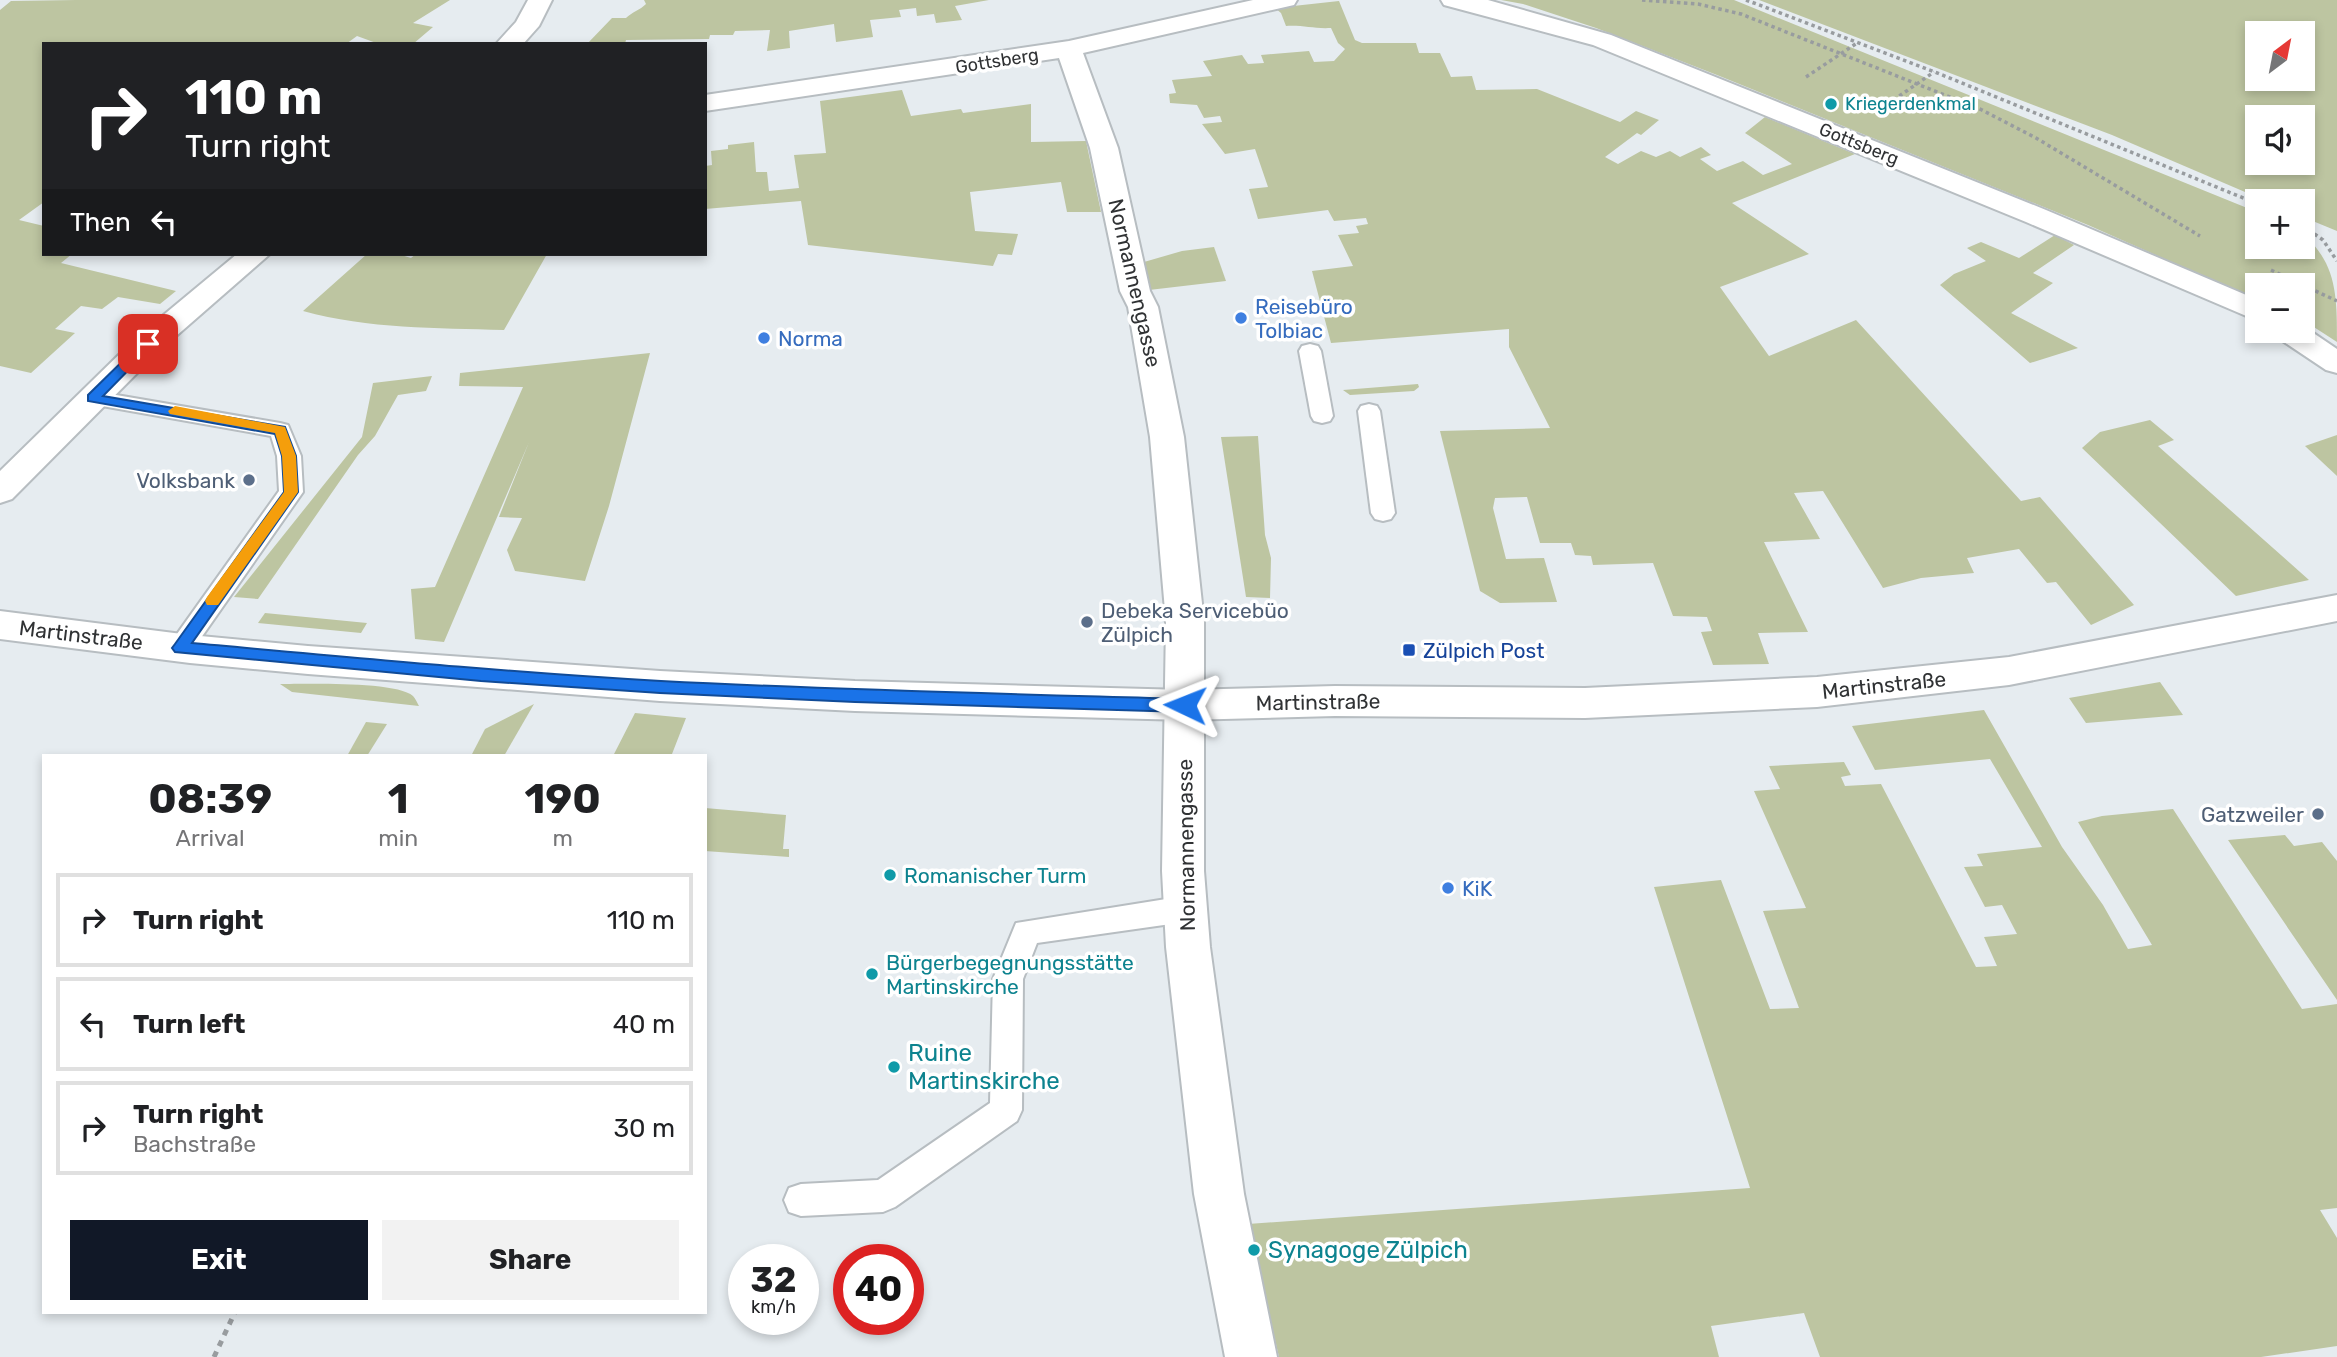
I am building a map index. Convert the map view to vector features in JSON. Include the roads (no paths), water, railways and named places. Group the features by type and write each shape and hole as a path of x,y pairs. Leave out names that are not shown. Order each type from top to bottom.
{"street":[{"path":"510,42 527,26 540,0"},
{"name":"Gottsberg","path":"707,103 1069,49 1284,0"},
{"name":"Gottsberg","path":"1453,0 1491,8 1602,40 2036,216 2245,306"},
{"name":"Normannengasse","path":"1069,49 1104,148 1135,291 1143,307 1165,421 1185,622 1185,909 1219,1194 1251,1357"},
{"path":"0,491 148,344 253,256"},
{"path":"2307,343 2337,363"},
{"name":"Martinstraße","path":"0,625 180,648 481,675 660,687 855,696 1185,705 1335,701 1611,702 1880,687 2010,671 2337,608"}],"lane":[{"path":"1310,351 1322,416"},
{"path":"93,398 280,430 289,456 291,492 180,648"},
{"path":"1369,411 1383,513"},
{"path":"801,1200 883,1196 1006,1110 1008,979 1027,932 1185,909"}],"place":[{"name":"Kriegerdenkmal","path":"1831,104"},
{"name":"Reisebüro Tolbiac","path":"1241,318"},
{"name":"Norma","path":"764,338"},
{"name":"Volksbank","path":"249,480"},
{"name":"Debeka Servicebüo Zülpich","path":"1087,622"},
{"name":"Zülpich Post","path":"1409,650"},
{"name":"Gatzweiler","path":"2318,814"},
{"name":"Romanischer Turm","path":"890,875"},
{"name":"KiK","path":"1448,888"},
{"name":"Bürgerbegegnungsstätte Martinskirche","path":"872,974"},
{"name":"Ruine Martinskirche","path":"894,1067"},
{"name":"Synagoge Zülpich","path":"1254,1250"}]}
